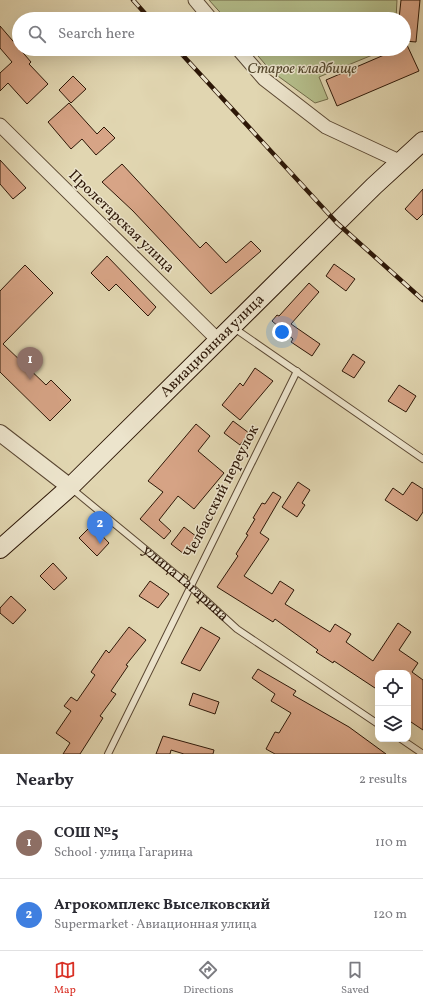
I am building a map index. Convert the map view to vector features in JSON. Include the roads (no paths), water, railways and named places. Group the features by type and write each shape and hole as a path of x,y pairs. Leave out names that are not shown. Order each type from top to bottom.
{"main road":[{"name":"Авиационная улица","path":"0,549 70,487 399,162 423,141"}],"street":[{"path":"195,0 206,12"},
{"path":"244,56 264,79 326,127 399,162"},
{"name":"Пролетарская улица","path":"0,125 219,341"},
{"name":"улица Гагарина","path":"0,433 70,487"}],"lane":[{"path":"233,327 423,459"},
{"name":"Челбасский переулок","path":"108,754 190,586 298,371"},
{"name":"улица Гагарина","path":"70,487 190,586 237,628 375,722"},
{"path":"405,742 423,754"}],"railway":[{"path":"133,0 144,12"},
{"path":"183,56 337,223 423,300"}],"place":[{"name":"СОШ №5","path":"30,380"},
{"name":"Агрокомплекс Выселковский","path":"100,544"}],"park label":[{"name":"Старое кладбище","path":"302,69"}]}
